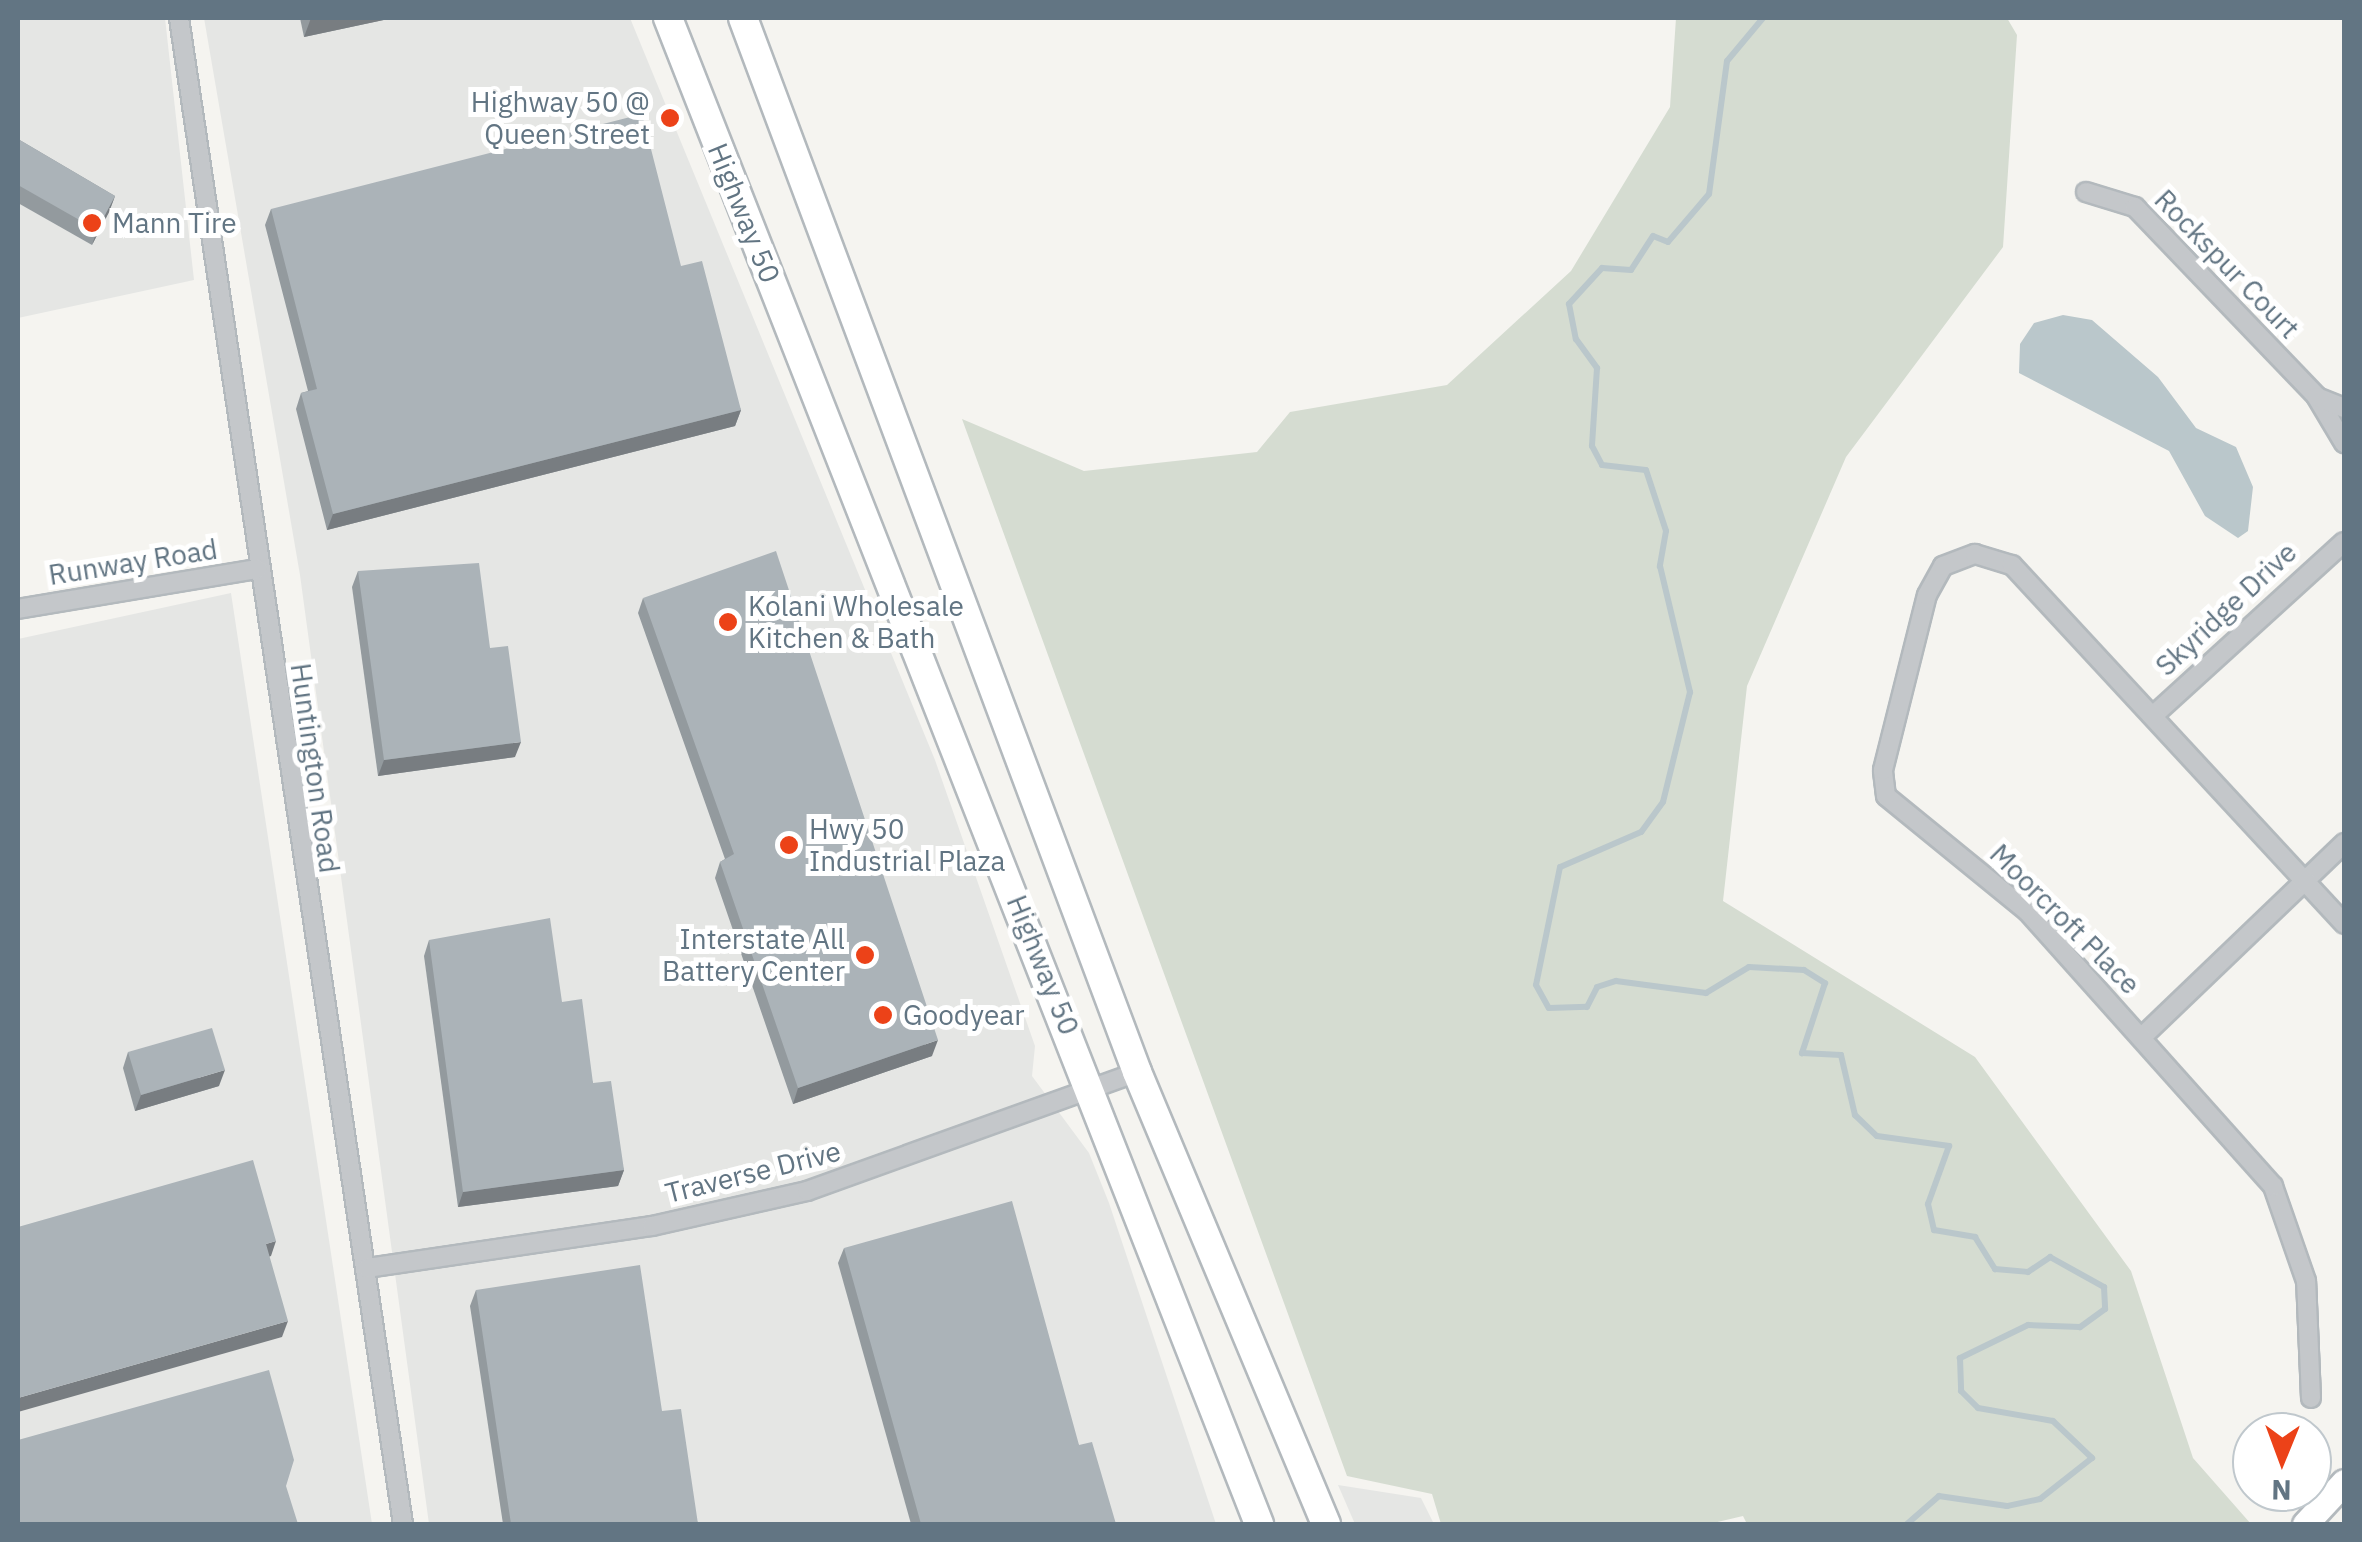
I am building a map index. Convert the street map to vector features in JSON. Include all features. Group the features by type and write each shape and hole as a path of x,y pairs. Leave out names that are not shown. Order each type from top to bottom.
{"main road":[{"name":"Highway 50","path":"749,23 1137,1072 1326,1524"},
{"name":"Highway 50","path":"668,24 1091,1087 1259,1524"}],"street":[{"name":"Huntington Road","path":"179,18 403,1524"},
{"name":"Rockspur Court","path":"2086,192 2136,207 2316,396 2344,443"},
{"name":"Rockspur Court","path":"2316,396 2344,408"},
{"name":"Skyridge Drive","path":"2156,713 2339,544 2344,524"},
{"name":"Moorcroft Place","path":"2311,1398 2306,1281 2287,1214 2255,1163 2006,889 1897,809 1882,783 1927,595 1943,566 1964,556 2012,565 2156,713 2344,924"},
{"name":"Runway Road","path":"18,609 258,569"},
{"path":"2143,1036 2344,843"},
{"name":"Traverse Drive","path":"367,1268 652,1226 807,1191 1137,1072"},
{"path":"2305,1524 2344,1482"}],"shaded area":[{"path":"18,18 165,18 194,280 18,318"},
{"path":"204,18 630,18 935,760 1035,1046 1032,1076 1089,1153 1109,1203 1216,1524 429,1524 300,575"},
{"path":"1676,18 2007,18 2017,35 2003,247 1846,457 1747,686 1723,901 1975,1057 2131,1271 2193,1458 2232,1502 2232,1512 2240,1512 2251,1524 1747,1524 1743,1516 1709,1524 1441,1524 1432,1494 1347,1476 962,419 1084,471 1257,452 1290,412 1447,385 1571,271 1670,107"},
{"path":"2063,315 2092,320 2158,377 2196,428 2236,447 2253,487 2248,531 2238,538 2205,516 2169,451 2019,373 2020,344 2034,323"},
{"path":"231,593 372,1524 18,1524 18,639"},
{"path":"1338,1485 1421,1498 1434,1524 1355,1524"}],"building":[{"path":"642,114 681,266 702,261 741,410 333,514 301,393 317,389 271,209"},
{"path":"18,139 115,196 97,230 18,185"},
{"name":"Hwy 50 Industrial Plaza","path":"776,551 938,1040 798,1088 720,862 734,854 643,598"},
{"path":"479,563 490,648 508,646 521,742 384,760 358,571"},
{"path":"550,918 562,1002 582,999 593,1083 611,1081 624,1170 463,1192 429,940"},
{"path":"212,1028 225,1070 141,1095 128,1052"},
{"path":"253,1160 276,1241 266,1244 288,1321 18,1398 18,1227"},
{"path":"1012,1201 1079,1445 1092,1442 1116,1524 921,1524 844,1248"},
{"path":"640,1265 662,1411 681,1409 698,1524 511,1524 476,1290"},
{"path":"269,1370 294,1460 286,1486 298,1524 18,1524 18,1440"}],"waterway":[{"path":"1763,18 1727,61 1709,194 1668,242 1653,236 1631,270 1602,268 1569,304 1576,339 1597,368 1592,446 1602,465 1646,470 1666,531 1660,566 1690,692 1663,802 1641,832 1560,867 1536,985 1549,1008 1587,1007 1597,987 1616,981 1706,993 1749,967 1804,970 1825,983 1802,1053 1841,1055 1855,1115 1877,1136 1949,1146 1928,1204 1934,1230 1975,1237 1995,1269 2028,1272 2050,1257 2104,1287 2105,1309 2080,1327 2028,1325 1960,1358 1961,1391 1978,1408 2053,1421 2092,1458 2040,1499 2007,1506 1939,1496 1907,1524"}],"place":[{"name":"Highway 50 @ Queen Street","path":"670,118"},
{"name":"Mann Tire","path":"92,223"},
{"name":"Kolani Wholesale Kitchen & Bath","path":"728,622"},
{"name":"Hwy 50 Industrial Plaza","path":"789,845"},
{"name":"Interstate All Battery Center","path":"865,955"},
{"name":"Goodyear","path":"883,1015"}]}
